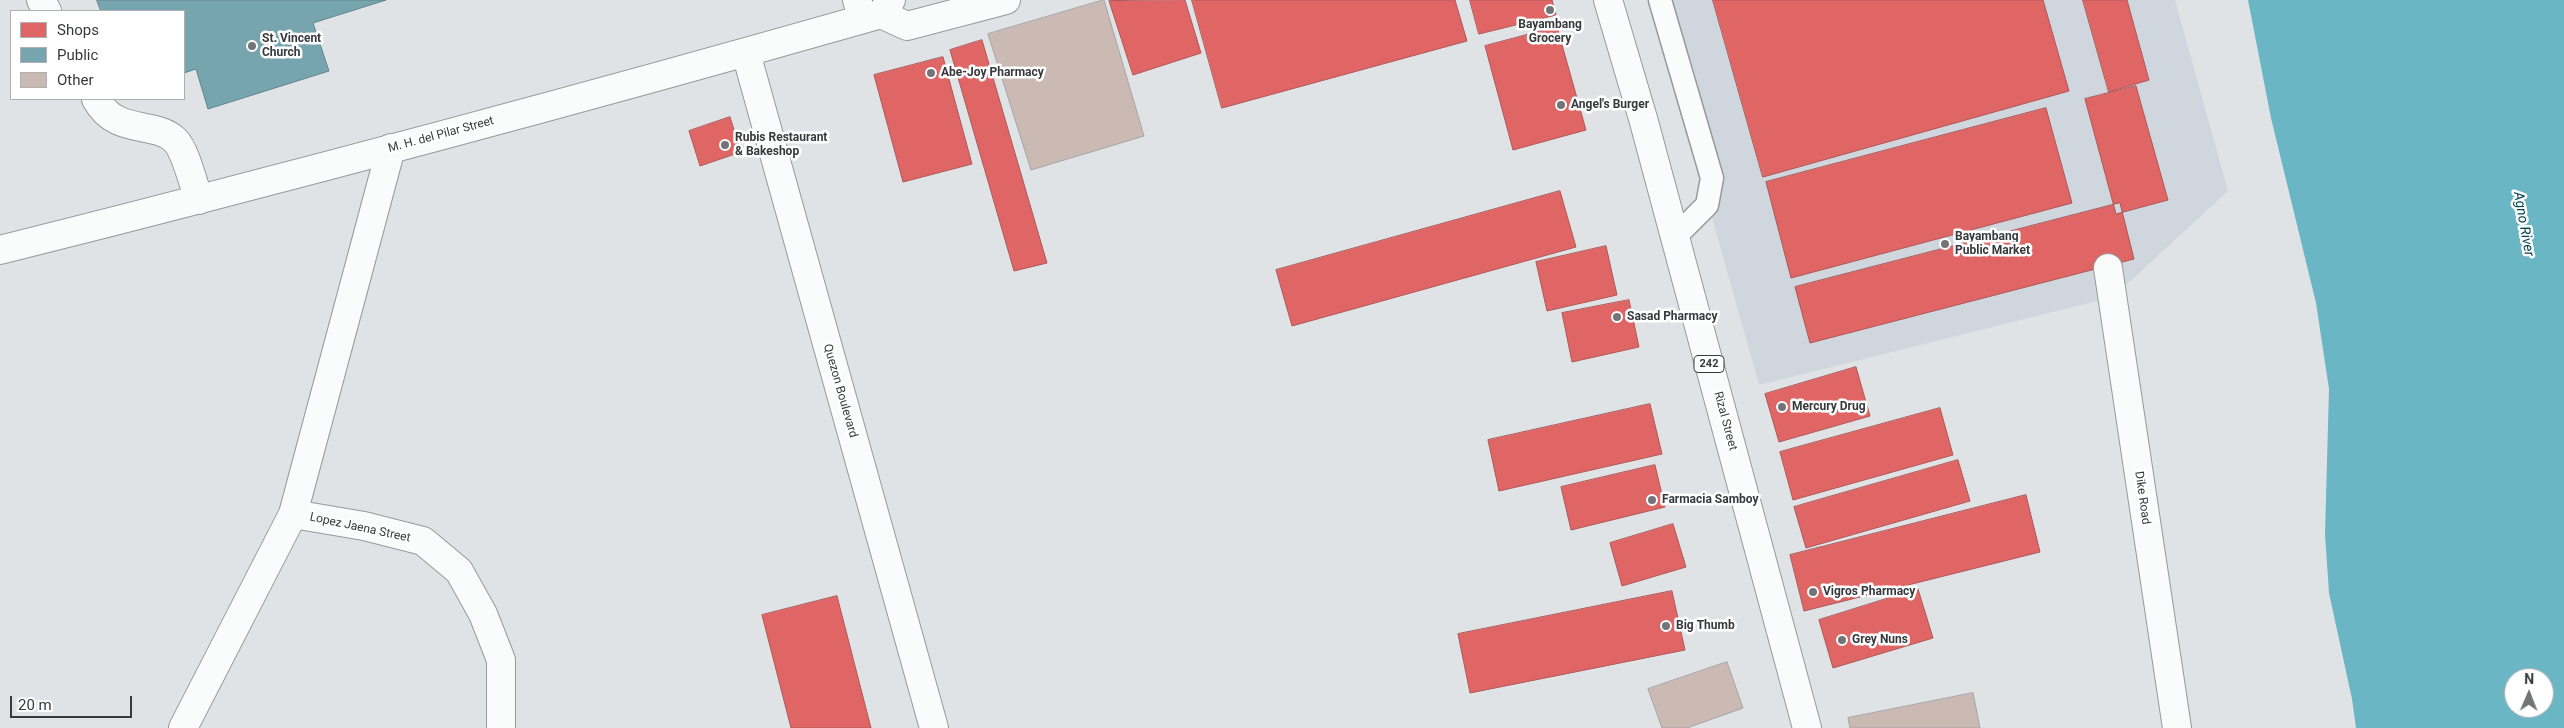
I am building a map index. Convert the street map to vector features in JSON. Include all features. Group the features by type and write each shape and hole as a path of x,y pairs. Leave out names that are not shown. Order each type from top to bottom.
{"street":[{"name":"M. H. del Pilar Street","path":"0,250 199,200 746,53 873,8 907,26 1006,0"},
{"name":"Rizal Street","path":"1608,0 1675,237 1807,728"},
{"name":"Quezon Boulevard","path":"746,53 934,728"},
{"path":"96,100 100,108 118,121 173,138 180,146 199,200"},
{"path":"183,728 294,514 392,148"},
{"name":"Dike Road","path":"2108,268 2177,728"},
{"name":"Lopez Jaena Street","path":"294,514 364,526 423,541 459,571 484,614 501,660 500,728"}],"lane":[{"path":"1660,0 1712,178 1707,205 1675,237"}],"shaded area":[{"name":"Bayambang Public Market","path":"1651,0 2175,0 2228,191 2113,297 1759,385"}],"water":[{"name":"Agno River","path":"2248,0 2564,0 2564,728 2356,728 2352,699 2329,593 2325,534 2329,389 2316,303 2271,118"}],"building: Shops":[{"path":"1185,0 1201,53 1133,75 1109,1"},
{"path":"1192,0 1455,0 1467,41 1222,108"},
{"path":"1470,0 1552,0 1556,15 1479,34"},
{"path":"1713,0 2043,0 2069,91 1763,177"},
{"path":"2083,0 2127,0 2149,80 2109,92"},
{"path":"1557,27 1586,130 1513,150 1485,46"},
{"path":"982,40 1047,263 1014,271 950,50"},
{"path":"943,57 972,164 903,182 874,75"},
{"path":"2136,86 2168,200 2116,214 2085,99"},
{"path":"2046,108 2072,203 1791,278 1766,182"},
{"path":"730,117 741,152 700,166 689,131"},
{"path":"1560,191 1576,247 1292,326 1276,270"},
{"path":"2120,203 2134,259 1810,343 1795,287"},
{"path":"1606,246 1617,295 1547,311 1536,262"},
{"path":"1629,300 1639,347 1572,362 1562,313"},
{"path":"1856,367 1870,416 1779,442 1765,394"},
{"path":"1650,404 1662,454 1499,491 1488,440"},
{"path":"1940,408 1953,455 1793,500 1780,452"},
{"path":"1958,460 1970,501 1806,548 1794,507"},
{"path":"1655,465 1665,507 1571,530 1561,487"},
{"path":"2026,495 2040,552 1804,611 1790,555"},
{"path":"1673,524 1686,567 1622,586 1610,543"},
{"path":"1918,589 1933,638 1833,668 1819,620"},
{"path":"1672,591 1685,650 1470,693 1458,634"},
{"path":"837,596 871,728 791,728 762,615"}],"building: Public":[{"name":"St. Vincent Church","path":"97,0 386,0 313,23 329,71 208,109 196,69 185,73 185,10 101,10"}],"building: Other":[{"path":"1104,0 1144,136 1031,170 988,34"},
{"path":"1727,662 1743,708 1687,728 1662,728 1648,689"},
{"path":"1973,693 1980,728 1850,728 1848,718"}],"place":[{"name":"Bayambang Grocery","path":"1550,10"},
{"name":"St. Vincent Church","path":"252,46"},
{"name":"Abe-Joy Pharmacy","path":"931,73"},
{"name":"Angel's Burger","path":"1561,105"},
{"name":"Rubis Restaurant & Bakeshop","path":"725,145"},
{"name":"Bayambang Public Market","path":"1945,244"},
{"name":"Sasad Pharmacy","path":"1617,317"},
{"name":"Mercury Drug","path":"1782,407"},
{"name":"Farmacia Samboy","path":"1652,500"},
{"name":"Vigros Pharmacy","path":"1813,592"},
{"name":"Big Thumb","path":"1666,626"},
{"name":"Grey Nuns","path":"1842,640"}]}
